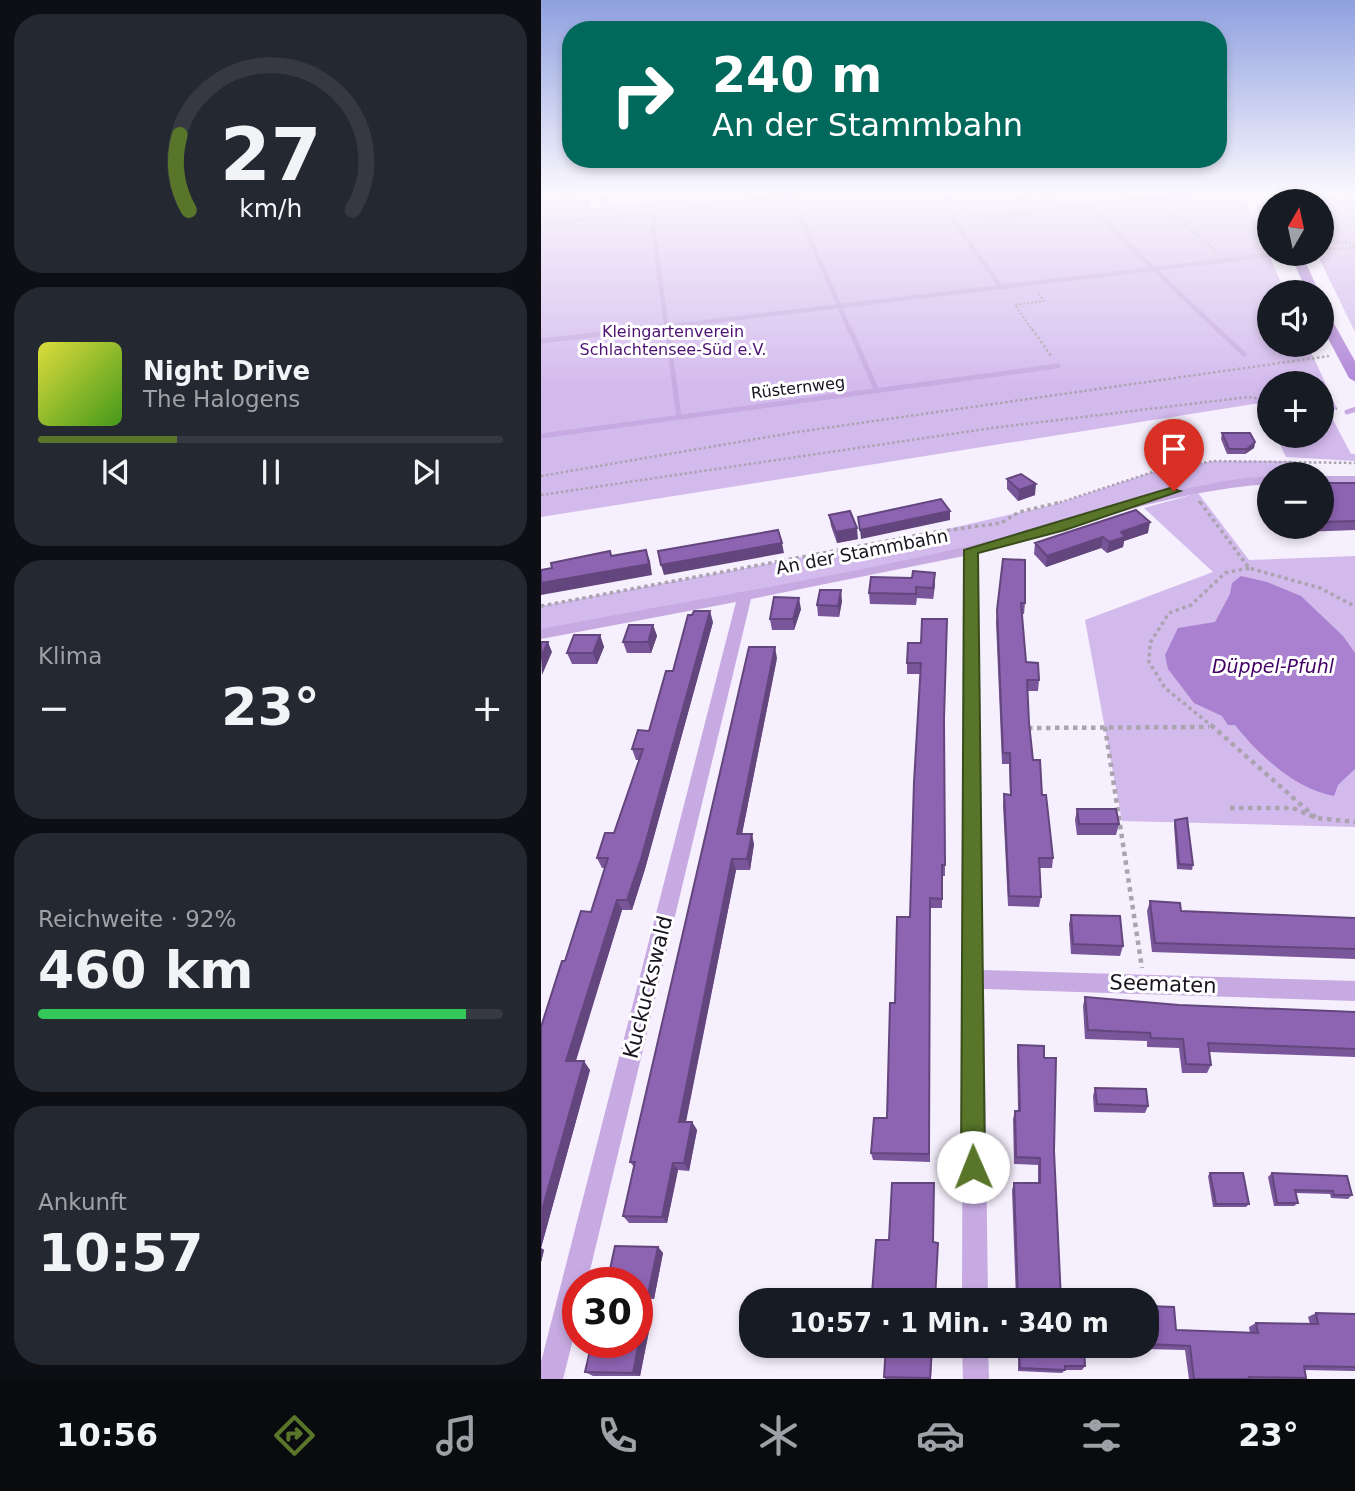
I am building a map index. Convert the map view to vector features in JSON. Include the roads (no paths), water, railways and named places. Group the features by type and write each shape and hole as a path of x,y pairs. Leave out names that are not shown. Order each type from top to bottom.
{"street":[{"path":"1334,337 1352,374"},
{"path":"1334,480 1355,480"},
{"name":"An der Stammbahn","path":"541,634 971,550 1060,527 1189,488 1257,481"},
{"path":"971,550 971,979 975,1288"},
{"name":"Kuckuckswald","path":"550,1379 745,595"},
{"name":"Seematen","path":"971,979 1355,991"},
{"path":"975,1358 976,1379"}],"lane":[{"path":"657,258 679,417"},
{"path":"819,258 877,391"},
{"path":"980,258 1001,287"},
{"path":"1142,258 1244,354"},
{"path":"541,341 1241,258"},
{"name":"Rüsternweg","path":"541,436 1058,366"},
{"path":"1347,412 1355,409"}],"water":[{"name":"Düppel-Pfuhl","path":"1241,576 1267,582 1301,596 1343,636 1355,653 1355,769 1338,785 1334,796 1305,786 1279,769 1255,748 1235,725 1228,725 1222,716 1194,703 1168,669 1165,655 1178,628 1215,622 1230,594 1232,583"}],"park label":[{"name":"Kleingartenverein Schlachtensee-Süd e.V.","path":"673,340"}]}
